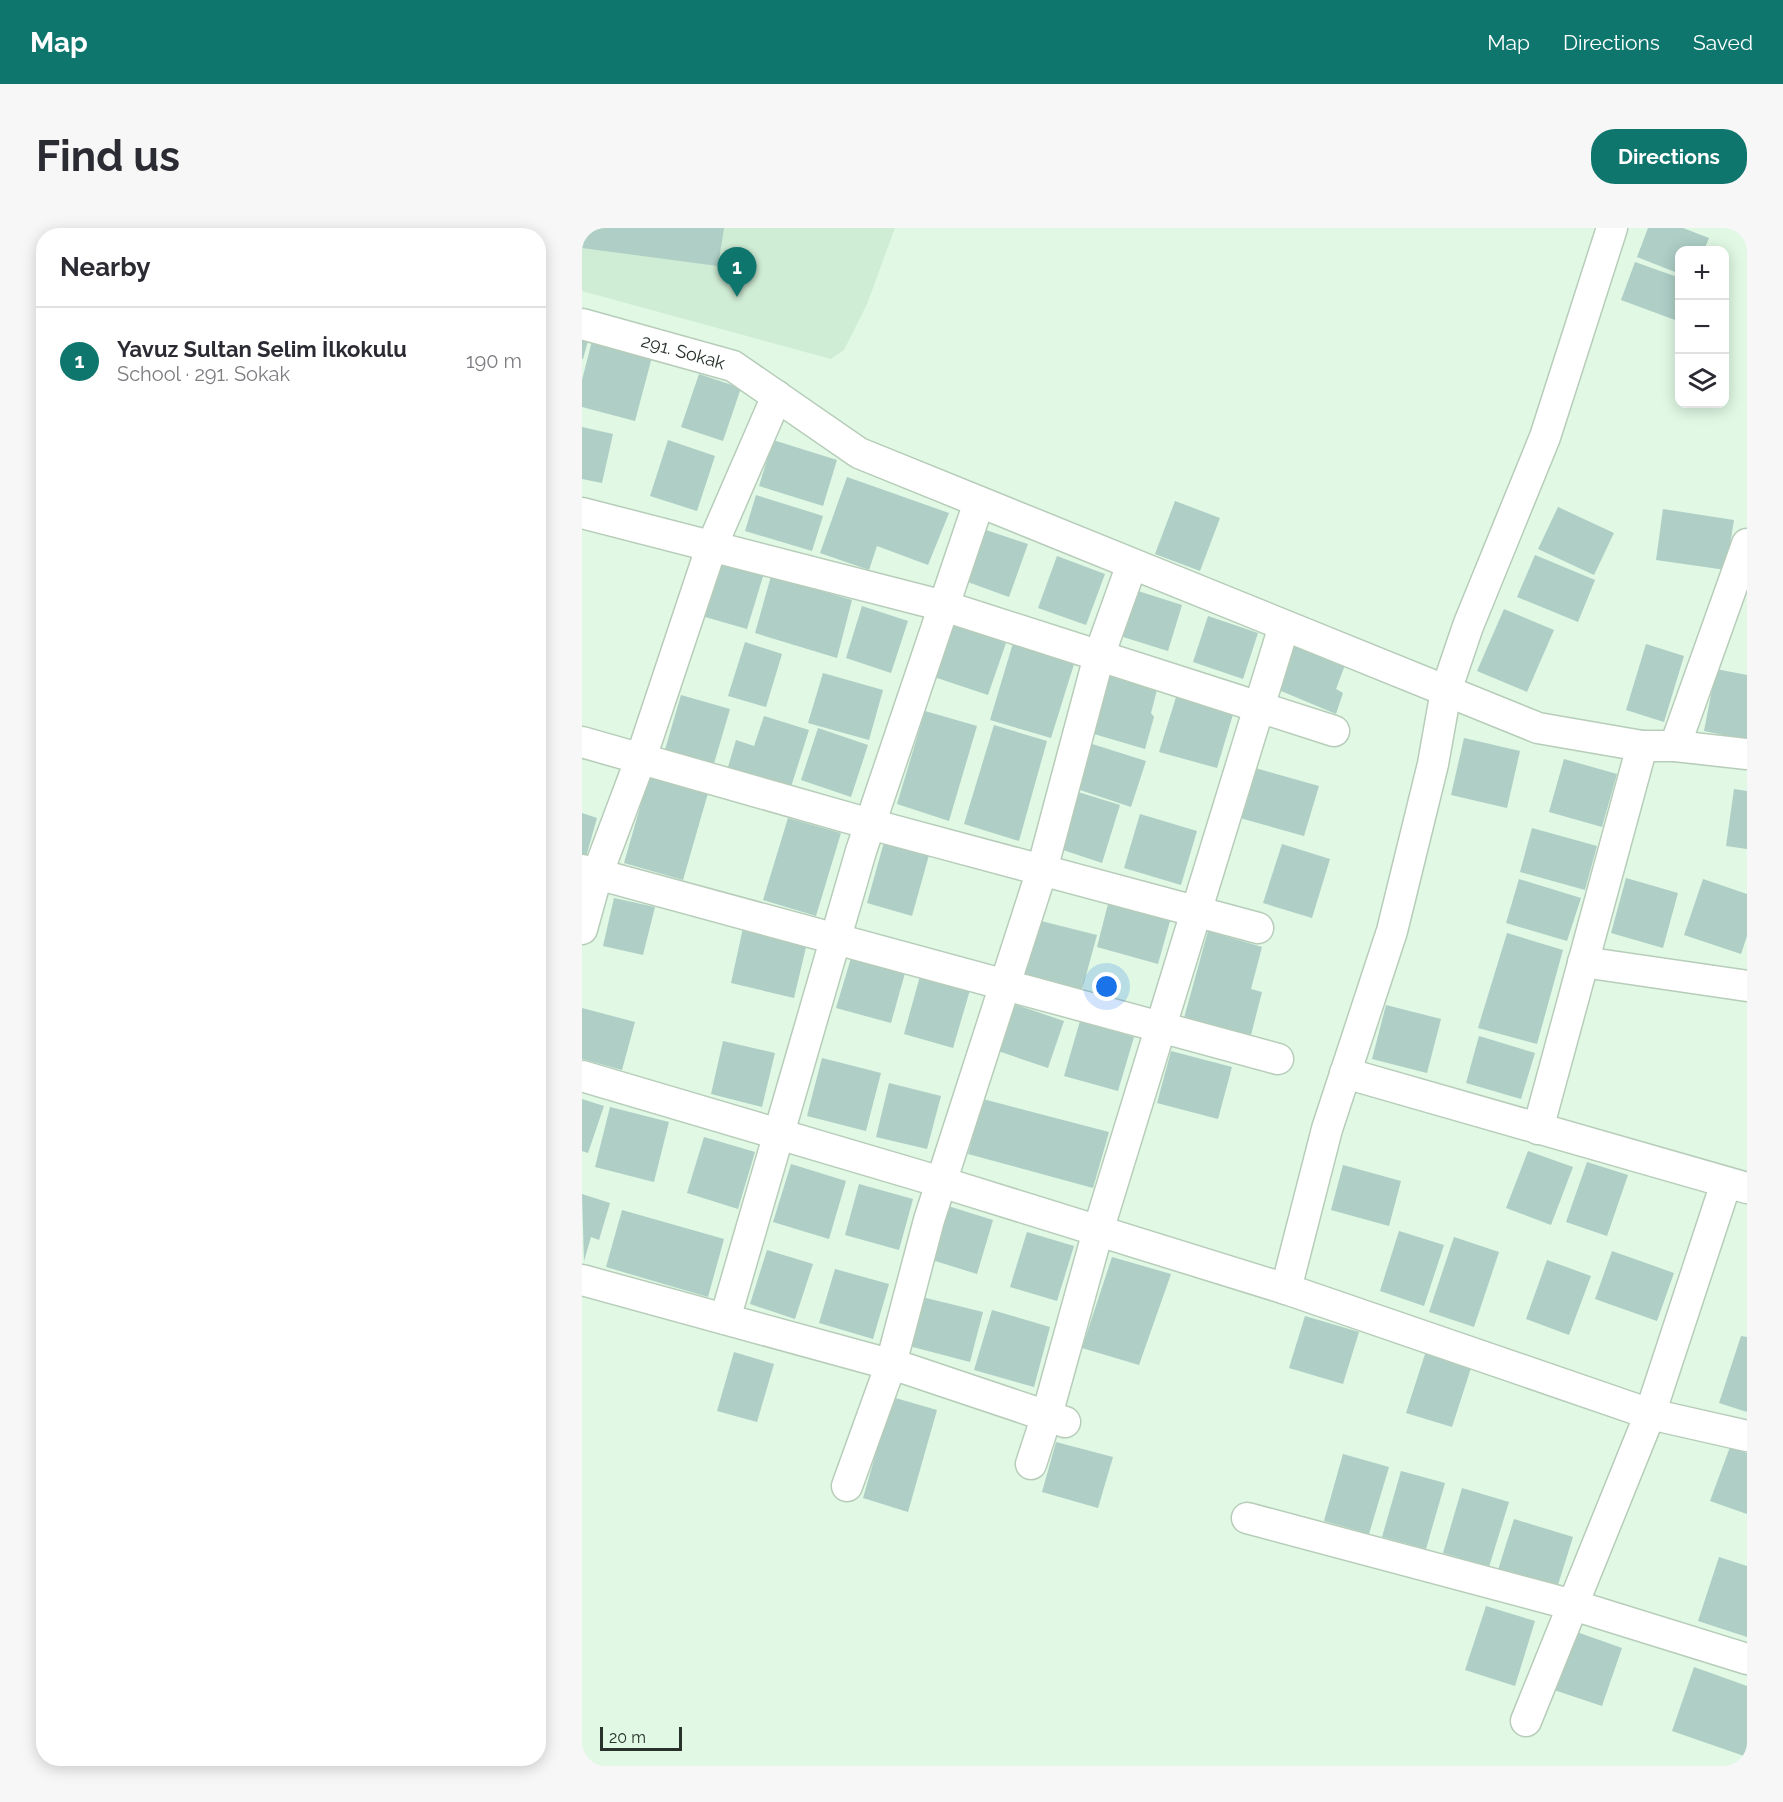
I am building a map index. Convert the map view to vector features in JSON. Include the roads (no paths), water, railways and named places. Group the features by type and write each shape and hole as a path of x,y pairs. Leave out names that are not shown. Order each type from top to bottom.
{"street":[{"path":"1286,1289 1327,1129 1392,931 1433,764 1446,691 1468,626 1545,437 1612,228"},
{"name":"291. Sokak","path":"582,324 733,366 859,453 1538,728 1642,746 1675,746 1747,754"},
{"path":"582,929 590,873 640,758 711,548 777,396"},
{"path":"725,1319 870,824 979,502"},
{"path":"582,513 711,548 944,606 1334,731"},
{"path":"1675,746 1747,544"},
{"path":"847,1486 891,1364 941,1182 1042,870 1100,656 1132,564"},
{"path":"1031,1464 1056,1418 1098,1231 1197,912 1257,706 1284,626"},
{"path":"582,742 870,824 1258,928"},
{"path":"1538,1129 1642,746"},
{"path":"590,873 1005,983 1278,1059"},
{"path":"1584,962 1747,986"},
{"path":"1345,1073 1737,1186 1650,1414 1526,1720"},
{"path":"582,1076 941,1182 1286,1289 1650,1414 1747,1436"},
{"path":"582,1280 891,1364 1056,1418"},
{"path":"1247,1518 1573,1605 1747,1659"}],"place":[{"name":"Yavuz Sultan Selim İlkokulu","path":"737,297"}]}
